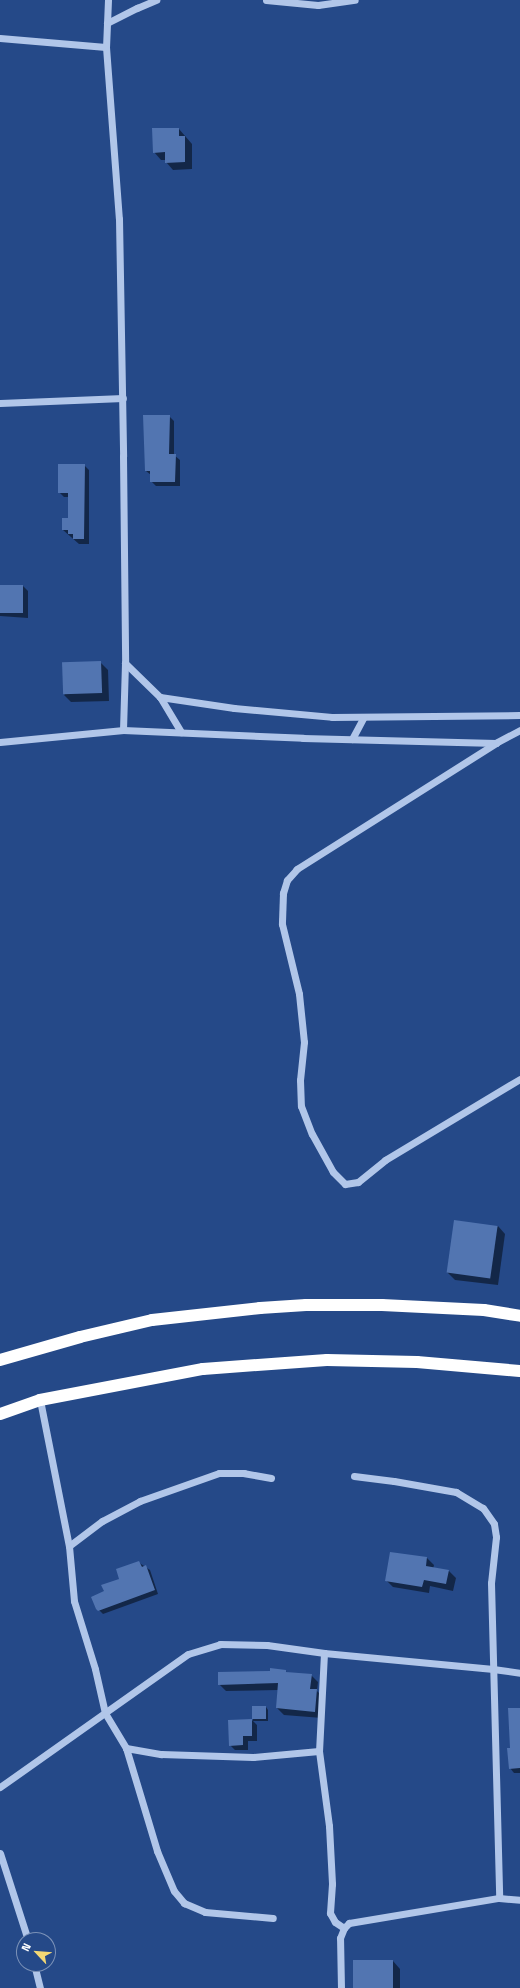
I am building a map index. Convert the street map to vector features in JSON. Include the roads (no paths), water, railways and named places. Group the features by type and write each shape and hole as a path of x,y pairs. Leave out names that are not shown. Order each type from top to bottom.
{"highway":[{"path":"0,1360 80,1336 152,1320 260,1308 306,1305 382,1304 484,1310 520,1316"},
{"path":"0,1414 40,1400 203,1369 327,1360 417,1362 520,1371"}],"street":[{"path":"108,0 106,47 120,220 125,663 123,730"},
{"path":"107,23 156,0"},
{"path":"266,0 318,5 355,0"},
{"path":"0,38 106,47"},
{"path":"0,403 123,398"},
{"path":"125,663 160,698 181,732"},
{"path":"160,698 332,717 363,718 520,715"},
{"path":"352,739 363,718"},
{"path":"0,742 123,730 496,743"},
{"path":"520,730 496,743 297,869 287,880 284,892 282,924 299,994 304,1042 300,1080 302,1106 312,1134 333,1172 345,1184 358,1182 385,1160 520,1079"},
{"path":"40,1400 69,1546 74,1601 95,1669 105,1713 126,1748 156,1851 174,1891 184,1903 205,1912 273,1918"},
{"path":"69,1546 102,1521 140,1501 219,1473 244,1473 272,1478"},
{"path":"354,1476 394,1481 456,1492 483,1508 494,1524 496,1537 491,1583 499,1898"},
{"path":"0,1787 188,1654 220,1644 267,1645 324,1653 493,1669 520,1673"},
{"path":"324,1653 319,1751 329,1826 332,1884 330,1913 335,1922 344,1928"},
{"path":"126,1748 161,1754 253,1757 319,1751"},
{"path":"0,1853 25,1932"},
{"path":"341,1988 340,1938 344,1928 350,1923 499,1898 520,1900"},
{"path":"36,1972 40,1988"}]}
